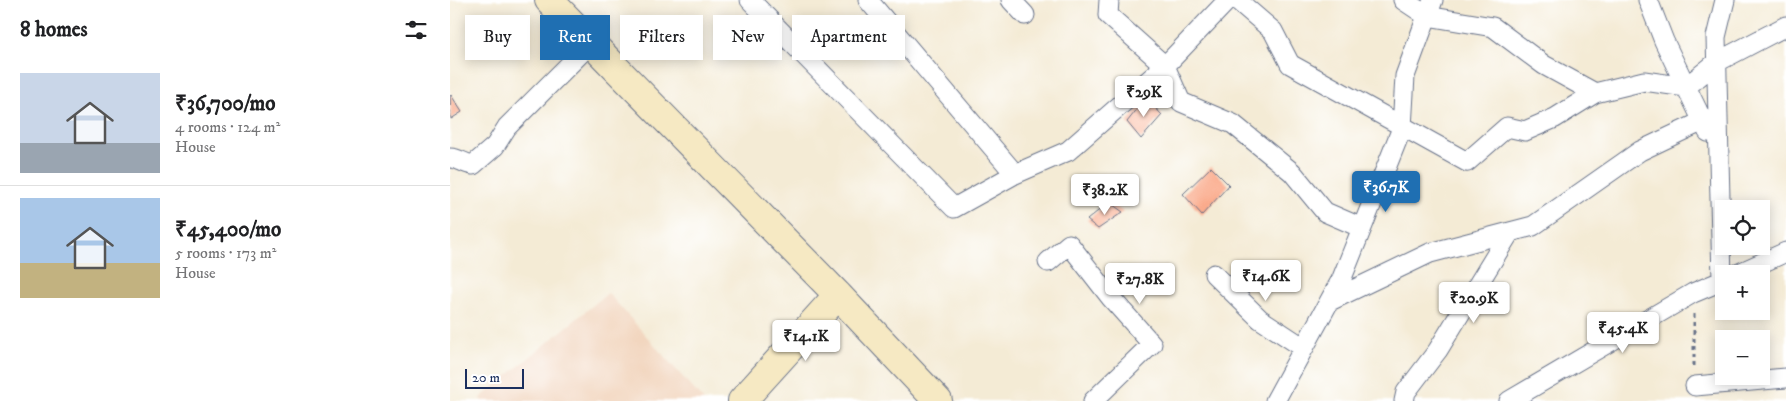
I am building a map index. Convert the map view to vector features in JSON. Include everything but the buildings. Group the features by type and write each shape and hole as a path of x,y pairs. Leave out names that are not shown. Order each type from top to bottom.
{"main road":[{"path":"548,0 563,15"},
{"path":"607,60 838,295 938,401"},
{"path":"742,401 838,295"}],"street":[{"path":"750,0 954,208 1015,174 1068,152 1165,66 1228,0"},
{"path":"868,0 1015,174"},
{"path":"1011,0 1025,15"},
{"path":"1109,0 1108,14 1165,66 1181,102 1233,124 1292,172 1325,212 1362,228"},
{"path":"1237,0 1273,31 1290,64 1402,128 1467,162 1507,127 1525,131 1555,118 1595,93 1644,81 1686,86 1717,62 1786,26"},
{"path":"1403,0 1493,27 1544,65 1595,93"},
{"path":"1648,0 1719,156"},
{"path":"1725,0 1716,37 1719,156 1727,265"},
{"path":"1275,401 1342,278 1402,128 1404,76 1430,8"},
{"path":"450,158 457,158 464,164 473,165 482,158 495,146 507,127 575,60"},
{"path":"1330,301 1430,253 1533,226 1640,152 1703,121"},
{"path":"1404,401 1406,392 1438,350 1510,232"},
{"path":"1048,262 1069,244 1111,298 1152,344 1093,401"},
{"path":"1757,265 1786,252"},
{"path":"1214,274 1260,319 1304,348"},
{"path":"1509,401 1693,293 1715,284"},
{"path":"1695,386 1786,378"}],"path":[{"path":"1693,293 1695,386"}],"shaded area":[{"path":"608,293 704,401 482,401 480,398"}]}
